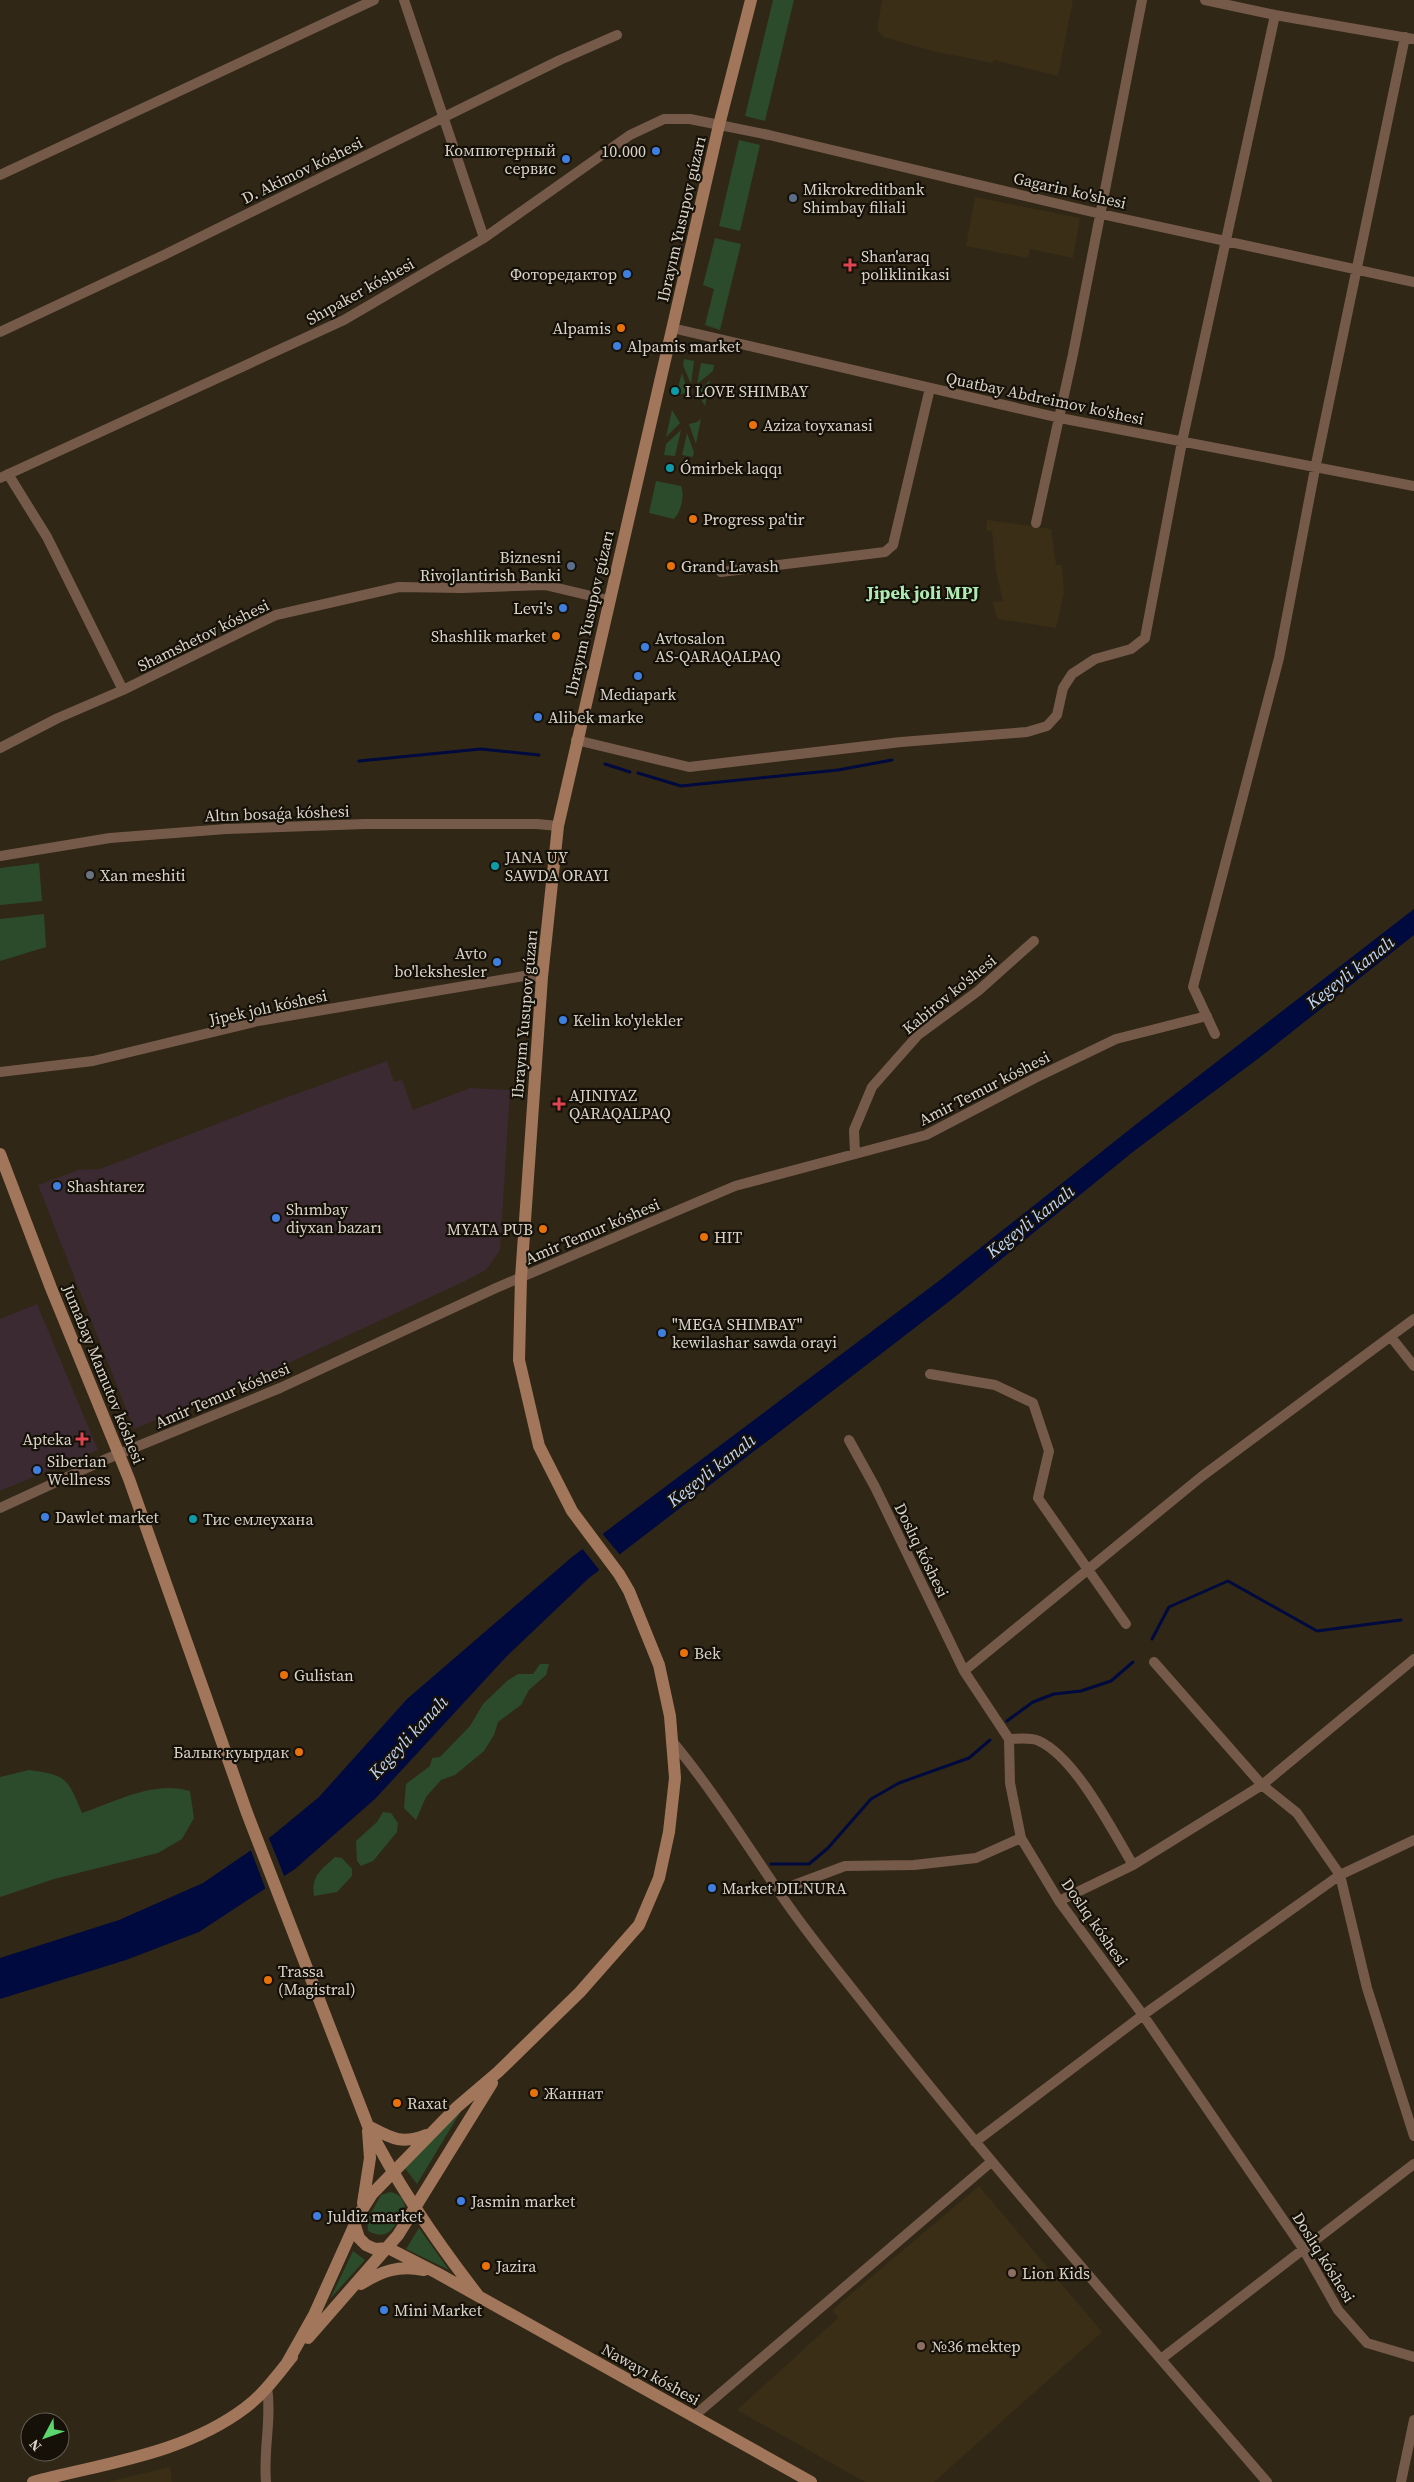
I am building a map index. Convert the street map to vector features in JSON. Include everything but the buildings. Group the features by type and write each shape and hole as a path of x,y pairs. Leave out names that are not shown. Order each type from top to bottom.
{"main road":[{"name":"Ibrayım Yusupov gúzarı","path":"498,2072 586,1987 639,1925 659,1878 669,1832 675,1778 670,1716 659,1665 645,1627 619,1574 584,1530 544,1459 534,1430 519,1360 521,1278 542,977 558,826 608,600 719,125 751,0"},
{"name":"Jumabay Mamutov kóshesi","path":"0,1154 51,1288 119,1454 247,1813 368,2126"},
{"path":"360,2213 372,2194 391,2172 498,2072"},
{"path":"33,2482 67,2478 182,2443 209,2430 246,2408 267,2387 344,2295 388,2248 408,2219 414,2205 498,2072"},
{"path":"368,2126 401,2141 412,2140 431,2133"},
{"path":"368,2126 391,2172 448,2257 477,2294"},
{"path":"287,2363 314,2315 360,2213 365,2194 370,2158 368,2126"},
{"name":"Nawayı kóshesi","path":"355,2226 359,2238 366,2245 375,2249 388,2248 477,2294 559,2342 811,2482"},
{"path":"344,2295 378,2274 395,2268 412,2268 437,2273"}],"street":[{"path":"0,175 374,0"},
{"path":"404,0 484,238"},
{"path":"1036,523 1060,418 1142,0"},
{"path":"1205,0 1275,15 1409,38 1357,269 1315,469 1279,658 1194,987 1215,1034"},
{"path":"576,740 689,766 901,742 1027,732 1047,726 1057,715 1063,688 1072,674 1094,659 1131,649 1145,638 1182,442 1275,15"},
{"name":"D. Akimov kóshesi","path":"0,332 164,255 444,117 618,35"},
{"name":"Shıpaker kóshesi","path":"4,476 344,320 484,238 630,135 664,119 690,119 719,125"},
{"name":"Gagarin ko'shesi","path":"719,125 1101,214 1414,282"},
{"name":"Quatbay Abdreimov ko'shesi","path":"672,328 1060,418 1315,469 1414,486"},
{"path":"721,572 885,552 893,545 930,388"},
{"path":"4,476 47,537 123,690"},
{"name":"Shamshetov kóshesi","path":"0,748 58,718 123,690 276,615 399,587 462,588 545,585 608,600"},
{"name":"Altın bosaǵa kóshesi","path":"0,856 110,838 226,829 365,824 537,824 558,826"},
{"name":"Kabirov ko'shesi","path":"855,1154 854,1130 872,1088 918,1035 978,991 1034,941"},
{"name":"Jipek jolı kóshesi","path":"0,1072 93,1061 258,1021 524,976 542,977"},
{"name":"Amir Temur kóshesi","path":"0,1508 119,1454 280,1388 521,1278 734,1186 926,1135 1035,1078 1116,1039 1207,1016"},
{"path":"964,1671 1201,1477 1414,1320"},
{"path":"1391,1337 1414,1366"},
{"path":"930,1374 995,1385 1033,1404 1049,1451 1038,1498 1086,1570 1126,1624"},
{"name":"Doslıq kóshesi","path":"849,1440 875,1487 964,1671 1008,1739 1010,1783 1021,1838 1060,1901 1143,2016 1304,2250 1338,2310 1367,2343 1414,2358"},
{"path":"1060,1901 1133,1865 1262,1785 1414,1659"},
{"path":"1154,1662 1262,1785 1297,1812 1340,1875 1368,1988 1414,2136"},
{"path":"1008,1739 1038,1740 1058,1754 1086,1789 1133,1865"},
{"path":"672,1741 700,1776 778,1891 862,2001 991,2162 1267,2482"},
{"path":"778,1891 845,1866 914,1865 976,1858 1021,1838"},
{"path":"975,2142 1143,2016 1340,1875 1414,1840"},
{"path":"694,2416 991,2162"},
{"path":"1161,2359 1414,2164"},
{"path":"266,2482 264,2464 269,2402 267,2387"},
{"path":"1401,2482 1414,2420"}],"shaded area":[{"path":"882,0 1073,0 1058,76 994,60 993,63 932,51 884,37 877,30"},
{"path":"975,197 1080,218 1073,258 1030,249 1028,258 966,246"},
{"path":"987,520 1051,529 1056,565 1062,565 1064,592 1056,628 998,619 992,602 1003,601 996,571 992,531 986,530"},
{"name":"Shımbay diyxan bazarı","path":"387,1061 394,1082 402,1080 413,1110 470,1088 510,1090 500,1250 486,1270 465,1281 254,1379 134,1429 38,1185 79,1170 100,1169 271,1103"},
{"path":"37,1304 98,1450 0,1491 0,1319"},
{"name":"№36 mektep","path":"979,2186 1102,2332 934,2482 865,2482 737,2410 838,2318 832,2310"},
{"path":"170,2467 172,2482 107,2482"}],"green space":[{"path":"773,0 794,0 765,121 745,116"},
{"path":"739,140 760,145 740,231 719,226"},
{"path":"715,238 741,244 720,330 705,325 714,289 703,285"},
{"path":"684,359 694,361 691,384 683,365"},
{"path":"701,363 714,365 713,371 697,384"},
{"path":"682,373 688,393 680,394 675,398"},
{"path":"710,380 705,406 699,395 695,395"},
{"path":"672,410 680,423 666,437"},
{"path":"701,419 696,444 689,424"},
{"path":"681,430 675,456 664,455 666,444"},
{"path":"687,433 694,452 693,457 682,455"},
{"path":"656,481 681,486 683,494 682,503 674,519 649,513"},
{"path":"39,863 42,901 0,905 0,868"},
{"path":"44,914 46,947 0,961 0,919"},
{"path":"540,1664 549,1664 546,1675 529,1690 521,1705 498,1722 494,1735 484,1751 455,1775 441,1780 426,1797 416,1820 404,1808 406,1784 430,1766 432,1758 440,1757 470,1726 483,1704 507,1681 518,1674 533,1674"},
{"path":"29,1770 51,1774 64,1781 73,1793 82,1813 136,1793 163,1788 176,1788 190,1791 194,1818 182,1839 158,1853 54,1879 0,1897 0,1777"},
{"path":"383,1812 391,1813 398,1823 397,1832 373,1861 361,1866 357,1861 356,1841 377,1822"},
{"path":"335,1857 342,1858 352,1869 352,1876 337,1892 314,1896 314,1883 318,1874"},
{"path":"461,2111 417,2184 404,2167"},
{"path":"390,2192 399,2195 405,2207 398,2220 391,2230 382,2235 368,2231 367,2220 381,2195"},
{"path":"419,2228 449,2270 406,2249"},
{"path":"353,2251 365,2260 330,2299"}],"water":[{"name":"Kegeyli kanalı","path":"1414,909 1414,935 1259,1058 1134,1151 951,1300 589,1578 506,1657 375,1799 295,1869 199,1932 126,1960 0,1999 0,1958 119,1920 203,1883 273,1835 319,1797 407,1699 572,1557 940,1280 1139,1122"}],"pier":[{"path":"601,1532 621,1556 601,1572 581,1547"},
{"path":"268,1836 285,1878 266,1890 250,1848"}],"waterway":[{"path":"359,761 481,749 539,755"},
{"path":"638,773 681,786 838,770 892,760"},
{"path":"605,764 630,772"},
{"path":"1152,1639 1169,1607 1228,1581 1317,1631 1401,1620"},
{"path":"1007,1721 1033,1702 1054,1694 1081,1691 1111,1681 1133,1662"},
{"path":"771,1864 809,1864 828,1848 871,1799 899,1783 969,1758 990,1740"}],"place":[{"name":"10.000","path":"656,151"},
{"name":"Компютерный сервис","path":"566,159"},
{"name":"Mikrokreditbank Shimbay filiali","path":"793,198"},
{"name":"Shan'araq poliklinikasi","path":"850,265"},
{"name":"Фоторедактор","path":"627,274"},
{"name":"Alpamis","path":"621,328"},
{"name":"Alpamis market","path":"617,346"},
{"name":"I LOVE SHIMBAY","path":"675,391"},
{"name":"Aziza toyxanasi","path":"753,425"},
{"name":"Ómirbek laqqı","path":"670,468"},
{"name":"Progress pa'tir","path":"693,519"},
{"name":"Biznesni Rivojlantirish Banki","path":"571,566"},
{"name":"Grand Lavash","path":"671,566"},
{"name":"Levi's","path":"563,608"},
{"name":"Shashlik market","path":"556,636"},
{"name":"Avtosalon AS-QARAQALPAQ","path":"645,647"},
{"name":"Mediapark","path":"638,676"},
{"name":"Alibek marke","path":"538,717"},
{"name":"JANA UY SAWDA ORAYI","path":"495,866"},
{"name":"Xan meshiti","path":"90,875"},
{"name":"Avto bo'lekshesler","path":"497,962"},
{"name":"Kelin ko'ylekler","path":"563,1020"},
{"name":"AJINIYAZ QARAQALPAQ","path":"559,1104"},
{"name":"Shashtarez","path":"57,1186"},
{"name":"Shımbay diyxan bazarı","path":"276,1218"},
{"name":"MYATA PUB","path":"543,1229"},
{"name":"HIT","path":"704,1237"},
{"name":"\"MEGA SHIMBAY\" kewilashar sawda orayi","path":"662,1333"},
{"name":"Apteka","path":"82,1439"},
{"name":"Siberian Wellness","path":"37,1470"},
{"name":"Dawlet market","path":"45,1517"},
{"name":"Тис емлеухана","path":"193,1519"},
{"name":"Bek","path":"684,1653"},
{"name":"Gulistan","path":"284,1675"},
{"name":"Балык куырдак","path":"299,1752"},
{"name":"Market DILNURA","path":"712,1888"},
{"name":"Trassa (Magistral)","path":"268,1980"},
{"name":"Жаннат","path":"534,2093"},
{"name":"Raxat","path":"397,2103"},
{"name":"Jasmin market","path":"461,2201"},
{"name":"Juldiz market","path":"317,2216"},
{"name":"Jazira","path":"486,2266"},
{"name":"Lion Kids","path":"1012,2273"},
{"name":"Mini Market","path":"384,2310"},
{"name":"№36 mektep","path":"921,2346"}],"district":[{"name":"Jipek joli MPJ","path":"923,592"}]}
